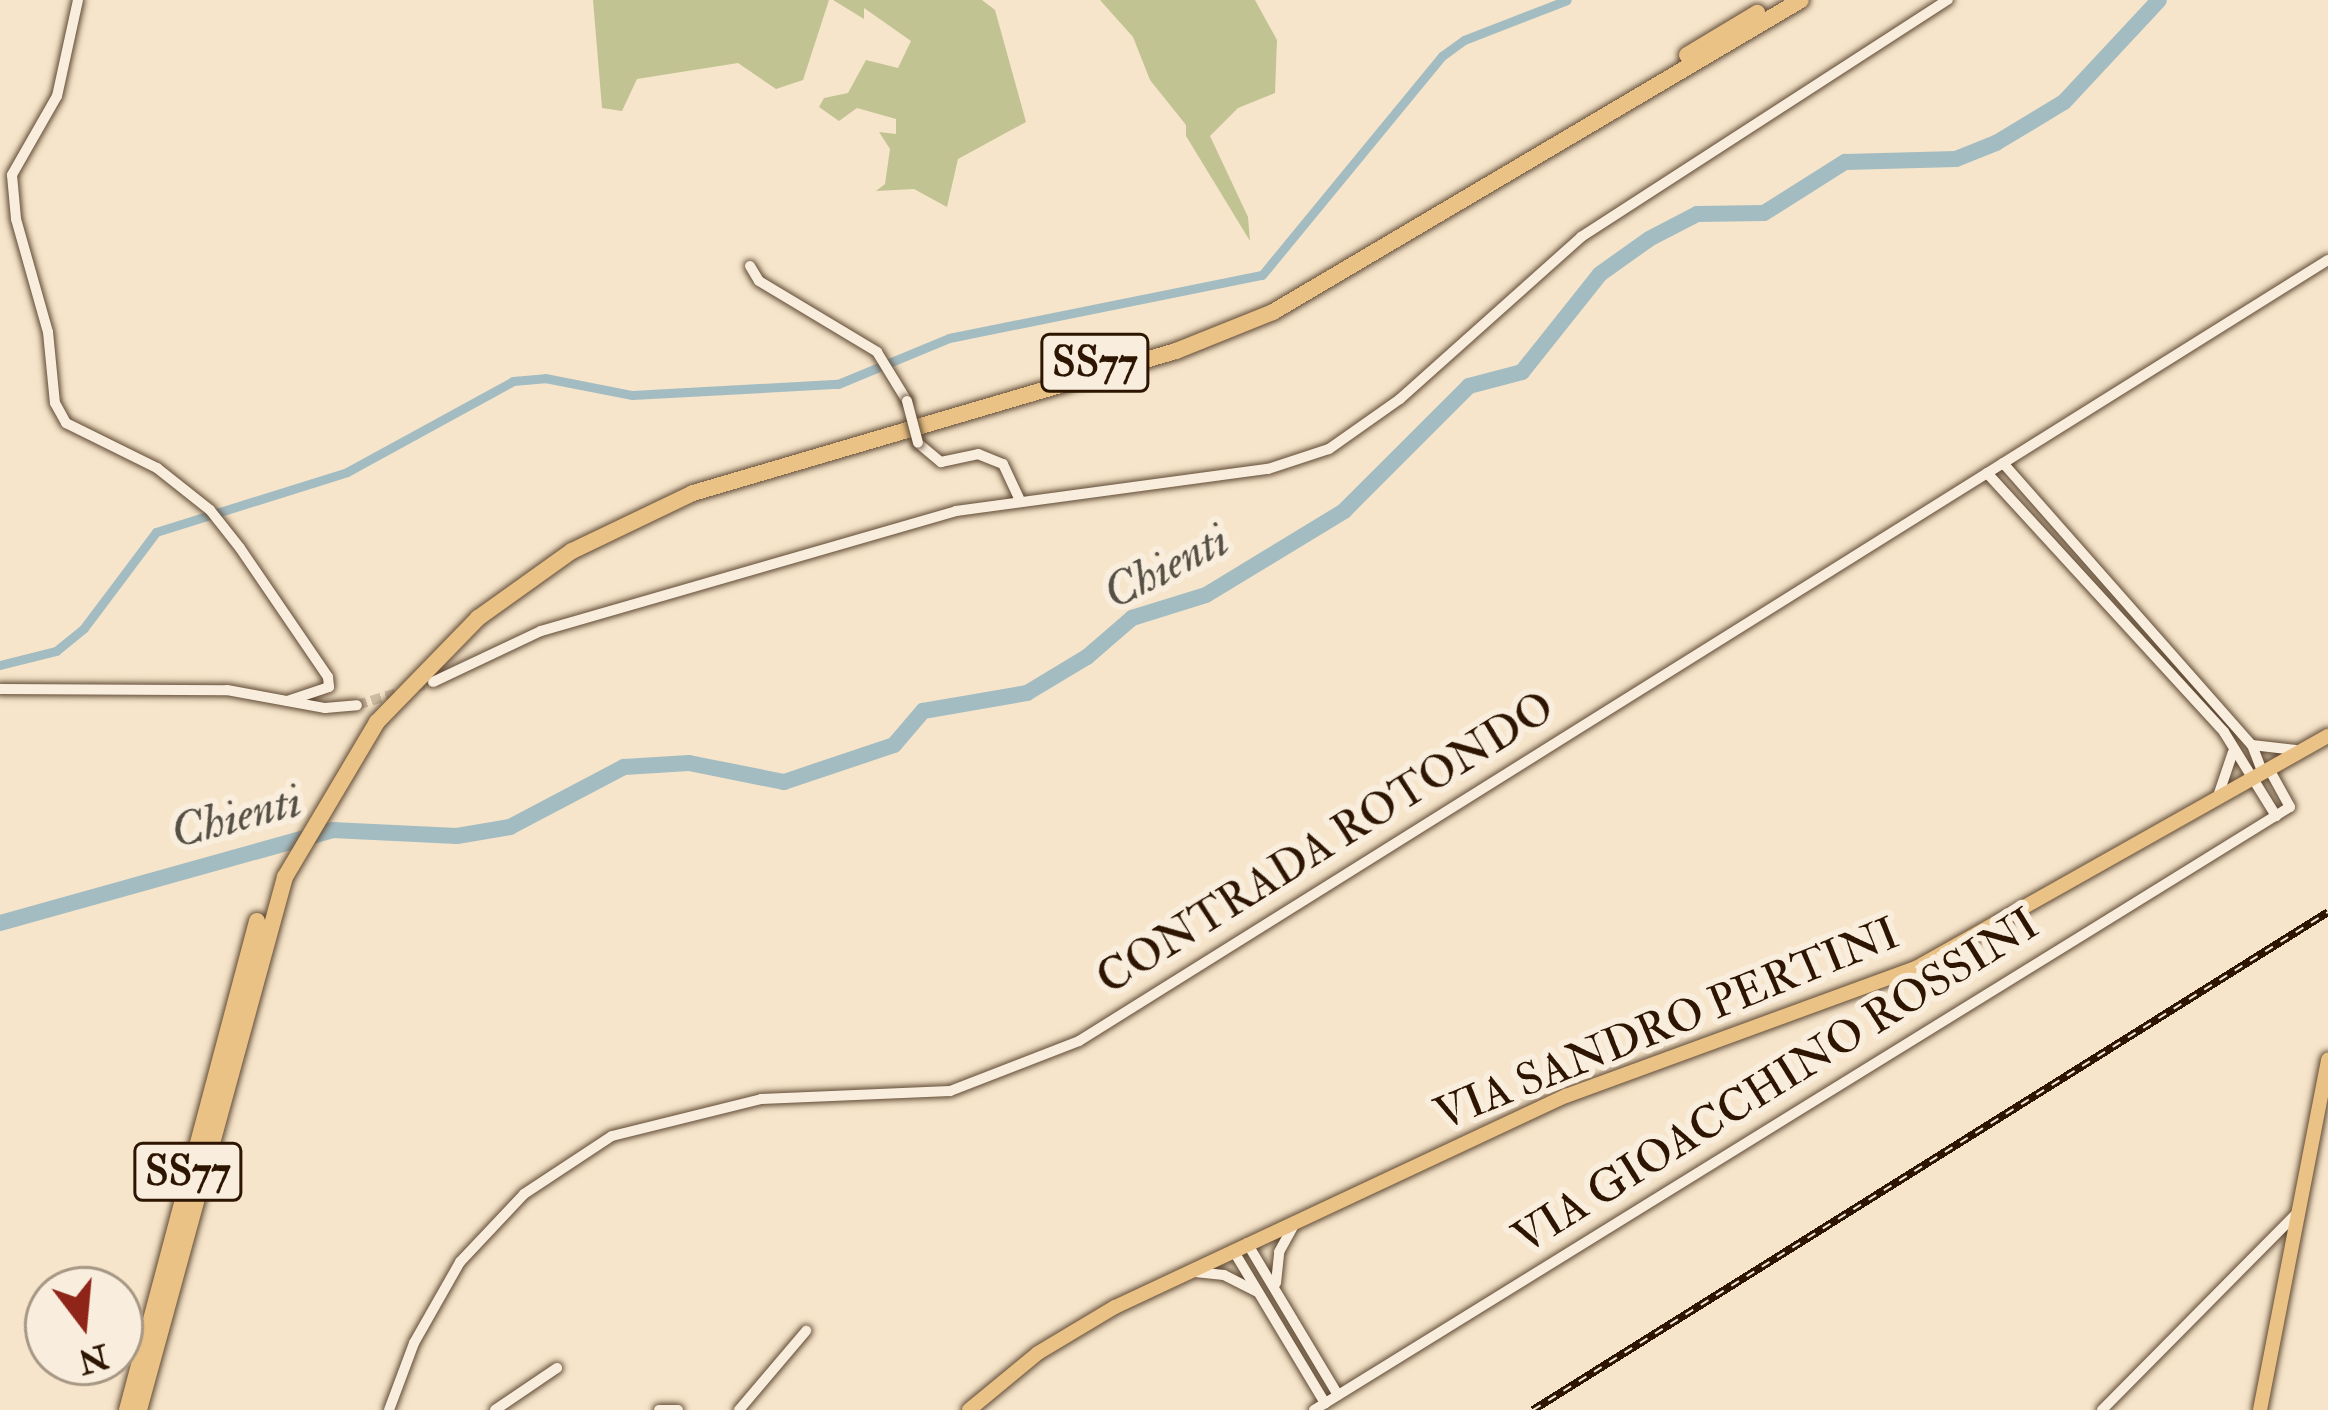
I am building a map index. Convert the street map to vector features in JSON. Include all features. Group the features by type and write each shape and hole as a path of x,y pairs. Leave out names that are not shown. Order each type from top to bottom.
{"highway":[{"name":"SS77","path":"127,1410 258,937 301,830 399,679 471,608 565,542 690,483 1173,340 1268,303 1779,0"},
{"name":"SS77","path":"301,830 365,738 439,653 536,574 608,531 729,482 1176,351 1258,319 1801,0"},
{"name":"SS77","path":"139,1410 258,937"}],"main road":[{"name":"VIA SANDRO PERTINI","path":"969,1410 1052,1344 1240,1246 1634,1068 1884,982 2328,736"},
{"path":"2260,1410 2328,1060"}],"street":[{"path":"78,0 57,96 12,175 16,219 48,332 55,404 66,423 140,455 212,515 328,677 329,687 286,701"},
{"path":"433,682 541,631 1019,500 1268,469 1329,449 1400,399 1581,237 1948,0"},
{"name":"CONTRADA ROTONDO","path":"389,1410 414,1343 460,1262 524,1194 612,1136 761,1099 924,1096 1028,1066 2328,260"},
{"path":"750,266 759,281 886,363 907,401 918,443 941,462 978,454 1004,464 1019,500"},
{"path":"2003,463 2252,745 2276,816"},
{"path":"1987,473 2233,749 2262,773"},
{"path":"0,689 226,690 286,701 357,705"},
{"path":"2252,745 2306,748"},
{"path":"2216,799 2233,749"},
{"name":"VIA GIOACCHINO ROSSINI","path":"1319,1406 2290,807 2262,773"},
{"path":"2102,1410 2300,1209"},
{"path":"1278,1293 1276,1264 1298,1220"},
{"path":"1240,1246 1278,1293 1338,1395"},
{"path":"1240,1246 1319,1406"},
{"path":"1180,1276 1224,1274 1263,1297"},
{"path":"739,1410 806,1330"},
{"path":"1291,1343 1303,1336"},
{"path":"495,1410 556,1368"},
{"path":"659,1410 678,1410"}],"green space":[{"path":"593,0 829,0 803,80 776,89 738,63 637,79 622,111 602,108"},
{"path":"833,0 982,0 995,10 1026,122 958,159 947,207 914,189 876,191 885,184 890,149 879,132 896,134 896,119 857,108 839,121 819,107 824,98 848,93 866,60 898,68 911,41 864,8 864,19"},
{"path":"1100,0 1255,0 1277,40 1275,93 1238,108 1210,136 1248,217 1250,241 1186,136 1186,125 1150,80 1133,37"}],"waterway":[{"path":"0,665 56,651 84,628 156,532 347,472 513,381 545,378 632,395 838,384 949,338 1262,275 1442,56 1464,40 1567,0"},
{"name":"Chienti","path":"0,923 332,830 457,836 510,827 624,767 689,763 784,782 894,745 923,711 1027,693 1087,657 1132,618 1206,595 1344,511 1469,386 1522,372 1600,274 1649,239 1697,214 1764,213 1845,162 1956,159 1996,143 2064,102 2159,0"}],"tunnel":[{"path":"357,705 433,682"}],"railway":[{"path":"1533,1410 2328,912"}]}
